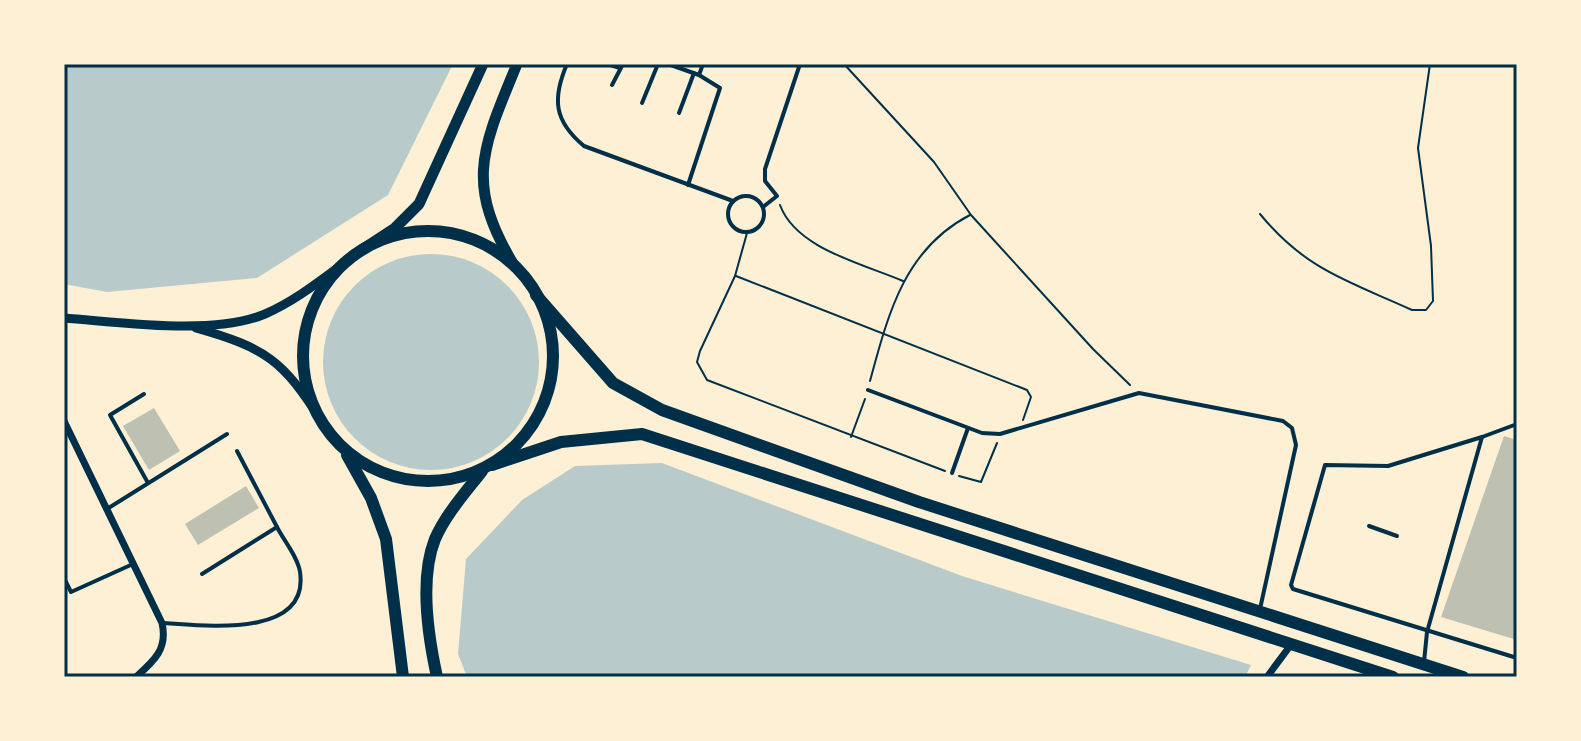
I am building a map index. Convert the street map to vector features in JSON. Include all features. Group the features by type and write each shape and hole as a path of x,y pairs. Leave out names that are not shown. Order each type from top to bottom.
{"highway":[{"path":"403,677 386,539 371,498 341,446 322,422 305,376 305,337 317,299 347,261 363,249 401,234 442,232 481,243 515,267 613,383 662,410 904,497 1463,677"},
{"path":"437,677 427,592 429,559 447,518 488,467 524,437 537,419 549,389 553,368 551,335 536,295"},
{"path":"341,446 373,468 409,480 447,480 561,442 642,434 1393,677"}],"main road":[{"path":"363,249 395,228 419,204 483,64"},
{"path":"515,267 488,215 482,166 487,139 517,64"}],"street":[{"path":"64,318 189,325 261,316 294,299 347,261"},
{"path":"189,325 237,340 274,358 303,391 322,422"},
{"path":"64,421 162,623 165,634 161,652 136,677"},
{"path":"1267,677 1290,646"}],"lane":[{"path":"567,64 556,89 557,108 576,139 584,146 733,201 750,196 763,207"},
{"path":"607,64 622,66 612,85"},
{"path":"642,103 658,64"},
{"path":"668,64 716,83 720,90 688,185"},
{"path":"679,113 703,64"},
{"path":"733,201 728,212 731,224 747,233 761,224 763,207 777,196 765,181 765,169 798,65"},
{"path":"868,390 968,428 1000,434 1139,393 1273,419 1292,428 1296,445 1269,580 1259,613"},
{"path":"144,394 110,415 148,483"},
{"path":"1517,424 1388,466 1324,467 1291,585 1293,589 1517,658"},
{"path":"952,473 968,428"},
{"path":"107,509 227,434"},
{"path":"1423,665 1427,632 1482,437"},
{"path":"162,623 246,627 286,609 300,585 300,569 237,451"},
{"path":"1369,526 1397,536"},
{"path":"202,574 277,527"},
{"path":"64,578 71,592 133,564"}],"path":[{"path":"844,64 934,162 971,215 1093,349 1139,393"},
{"path":"1260,214 1279,238 1312,265 1412,310 1426,310 1433,301 1431,246 1418,148 1430,64"},
{"path":"777,196 785,219 808,239 903,281"},
{"path":"851,437 903,281 918,255 971,215"},
{"path":"747,233 735,276 697,362 707,380 851,437 981,482 1000,434"},
{"path":"735,276 884,331 941,358 1027,390 1031,397 1021,427"}],"shaded area":[{"path":"64,64 453,64 388,195 257,278 107,292 64,284"},
{"path":"431,254 472,262 491,272 507,286 521,302 531,321 539,362 531,403 521,422 507,438 491,452 472,462 431,470 390,462 371,452 355,438 341,422 331,403 323,362 331,321 341,302 355,286 371,272 390,262"},
{"path":"662,463 962,576 1251,665 1245,677 467,677 458,654 466,559 522,500 575,466"}],"building":[{"path":"154,408 180,451 149,470 123,426"},
{"path":"1504,436 1517,440 1517,640 1441,617"},
{"path":"246,486 259,508 198,545 185,524"}]}
